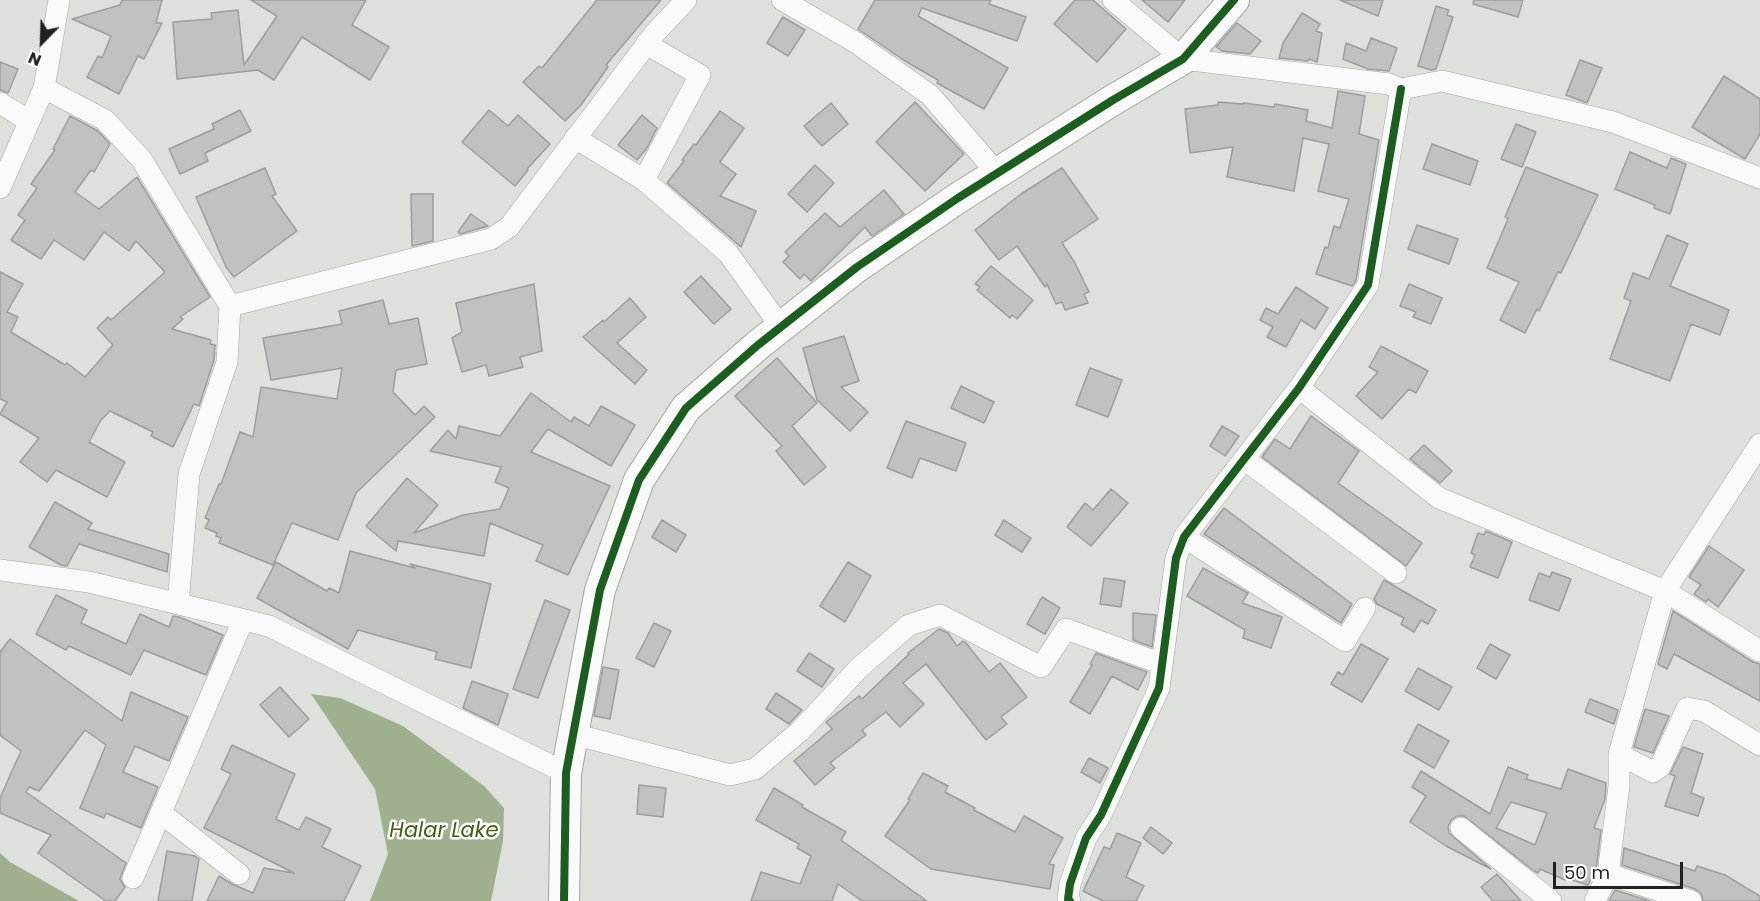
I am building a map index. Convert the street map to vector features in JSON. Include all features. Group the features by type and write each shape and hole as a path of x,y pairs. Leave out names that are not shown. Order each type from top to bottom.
{"street":[{"path":"0,188 44,88 59,0"},
{"path":"230,306 491,239 509,227 646,44 686,0"},
{"path":"782,0 855,42 930,95 997,173"},
{"path":"564,901 566,773 600,590 639,480 686,408 781,327 857,267 997,173 1183,59 1234,0"},
{"path":"1120,2 1183,59 1389,84 1401,88 1442,81 1613,122 1760,178"},
{"path":"644,180 700,75 646,44"},
{"path":"44,88 105,120 142,160 230,306 227,362 189,474 178,604"},
{"path":"1070,901 1068,898 1070,884 1086,838 1101,815 1159,688 1176,558 1184,537 1299,388 1368,285 1401,88"},
{"path":"0,103 29,121"},
{"path":"575,138 644,180 728,253 781,327"},
{"path":"1299,388 1439,498 1665,591 1760,651"},
{"path":"1595,901 1608,874 1619,786 1619,754 1665,591 1760,444"},
{"path":"1244,459 1396,573"},
{"path":"1184,537 1345,641 1365,608"},
{"path":"0,570 89,582 269,626 566,773"},
{"path":"573,734 730,775 755,769 800,731 859,668 909,625 940,615 1041,667 1066,629 1162,664"},
{"path":"133,878 243,620"},
{"path":"1619,754 1653,772 1660,768 1687,708 1704,711 1760,745"},
{"path":"161,813 239,874"},
{"path":"1461,828 1551,901"},
{"path":"1608,874 1691,901"}],"water":[{"name":"Halar Lake","path":"311,694 340,698 403,726 484,786 504,808 503,841 491,901 370,901 388,854 375,789"},
{"path":"0,853 10,862 79,901 0,901"}],"building":[{"path":"122,0 162,0 156,23 162,23 144,59 138,56 119,94 87,77 98,56 102,58 111,36 72,19 120,5"},
{"path":"251,0 366,0 352,25 389,47 370,80 302,37 274,80 258,70 177,79 173,22 212,19 211,13 238,10 244,65 277,16"},
{"path":"597,0 661,0 606,65 608,67 581,105 565,121 523,82 539,66 542,68"},
{"path":"875,0 991,0 989,4 1026,17 1017,41 922,8 918,16 1008,68 984,109 937,83 938,80 858,29"},
{"path":"1075,0 1093,0 1126,29 1097,62 1054,24"},
{"path":"1142,0 1185,0 1168,22"},
{"path":"1340,0 1383,0 1378,16"},
{"path":"1474,0 1523,0 1518,17 1473,4"},
{"path":"1436,6 1449,10 1447,15 1453,17 1436,69 1431,70 1418,66"},
{"path":"1302,13 1320,24 1316,31 1322,33 1317,62 1309,59 1308,61 1279,58 1283,43"},
{"path":"783,17 805,30 788,56 767,43"},
{"path":"1237,23 1261,41 1250,54 1222,51 1216,47"},
{"path":"1371,38 1397,48 1389,71 1368,69 1343,59 1346,43 1366,51"},
{"path":"1580,60 1602,68 1587,103 1566,95"},
{"path":"0,62 18,69 8,93 0,90"},
{"path":"1724,76 1760,99 1760,134 1745,159 1692,127"},
{"path":"1338,91 1365,96 1359,134 1379,140 1356,280 1352,286 1316,274 1325,247 1328,248 1334,226 1340,228 1349,199 1318,191 1329,144 1303,138 1294,191 1227,177 1233,147 1190,153 1185,109 1218,105 1218,102 1274,107 1275,104 1308,110 1306,121 1332,128"},
{"path":"915,102 964,154 925,191 876,142"},
{"path":"831,103 848,124 822,146 804,126"},
{"path":"240,110 251,131 205,153 208,161 180,174 169,149 214,129 212,124"},
{"path":"489,110 508,126 518,115 550,144 515,186 462,142"},
{"path":"720,111 744,128 720,162 736,174 720,196 756,211 741,247 667,183"},
{"path":"642,115 657,128 647,148 637,160 618,145"},
{"path":"70,116 98,131 110,144 94,172 91,170 75,192 99,209 137,177 210,297 180,317 183,319 172,329 211,340 210,344 215,345 214,360 199,406 194,404 173,447 151,436 153,432 110,411 101,420 89,442 125,462 107,497 56,470 47,482 20,462 39,438 0,414 7,402 0,399 0,272 23,284 7,312 18,317 11,332 65,365 67,363 85,377 113,345 97,328 108,317 111,320 165,272 136,241 129,251 104,232 84,260 54,240 41,259 11,240 25,220 18,215 37,188 31,184 55,150 53,149"},
{"path":"1516,124 1536,132 1522,167 1501,159"},
{"path":"1432,144 1478,161 1470,185 1423,169"},
{"path":"1630,152 1667,168 1671,158 1686,164 1670,214 1654,208 1655,205 1615,189"},
{"path":"815,165 834,183 807,212 788,194"},
{"path":"1526,167 1598,195 1561,273 1558,272 1539,311 1537,309 1525,333 1500,320 1519,282 1487,268 1508,219 1505,217"},
{"path":"265,168 276,194 272,196 297,231 234,277 226,267 196,197"},
{"path":"1062,168 1098,219 1062,243 1089,292 1084,294 1088,303 1065,310 1062,302 1056,304 1047,284 1045,287 1017,246 999,260 975,230 1021,194"},
{"path":"884,190 904,214 872,236 865,227 811,281 804,274 800,279 783,262 789,256 785,252 825,213 840,227"},
{"path":"411,194 433,194 433,241 412,246"},
{"path":"471,214 488,226 460,234 458,232"},
{"path":"1417,225 1458,239 1449,264 1408,249"},
{"path":"1667,235 1688,244 1670,286 1729,310 1720,335 1691,324 1670,381 1610,359 1631,301 1624,298 1633,273 1649,279"},
{"path":"991,266 1033,300 1017,319 1012,315 1010,318 977,290 980,287 975,284"},
{"path":"701,276 731,309 714,324 684,292"},
{"path":"534,284 542,351 520,357 523,367 489,376 486,365 462,372 452,338 462,332 456,303"},
{"path":"1409,284 1442,298 1431,324 1413,317 1416,312 1400,306"},
{"path":"1296,287 1328,308 1315,329 1301,320 1286,347 1267,337 1273,327 1260,320 1266,308 1278,314"},
{"path":"630,298 646,317 617,343 647,370 635,384 583,337 603,320 604,322"},
{"path":"383,300 389,324 418,318 427,364 396,370 393,392 415,415 424,406 435,417 356,493 338,540 292,523 273,565 219,543 221,538 216,536 217,533 205,528 209,520 205,518 219,484 221,484 240,432 253,437 261,387 337,399 342,368 271,380 263,338 342,324 339,311"},
{"path":"844,336 859,381 841,387 868,412 850,431 817,400 803,348"},
{"path":"1381,346 1428,371 1416,393 1409,389 1382,419 1356,396 1378,372 1369,367"},
{"path":"777,358 817,403 792,426 826,467 804,485 776,451 782,446 735,396"},
{"path":"1090,368 1122,380 1108,417 1076,405"},
{"path":"961,386 994,402 984,423 951,408"},
{"path":"531,393 571,422 574,417 589,426 601,406 635,425 611,466 548,429 531,452 610,486 568,575 536,561 543,545 490,523 484,556 398,541 396,551 366,526 407,478 438,505 414,533 463,515 500,509 509,488 495,482 501,467 430,451 448,430 456,439 459,426 500,436"},
{"path":"1311,416 1359,451 1338,483 1422,543 1406,566 1262,457 1275,439 1290,449"},
{"path":"906,421 966,443 956,471 920,458 912,478 887,468"},
{"path":"1222,426 1239,436 1225,456 1210,446"},
{"path":"1424,445 1452,471 1440,483 1410,459"},
{"path":"1111,489 1128,503 1091,546 1067,527 1085,503 1093,510"},
{"path":"55,502 92,523 88,529 169,554 167,572 79,544 67,566 61,565 29,547"},
{"path":"1224,508 1352,604 1341,623 1204,534"},
{"path":"662,520 686,535 676,552 652,537"},
{"path":"1004,520 1031,538 1022,552 995,535"},
{"path":"1486,531 1512,542 1498,578 1470,567 1475,555 1471,553 1478,533 1484,535"},
{"path":"1709,546 1744,570 1718,607 1708,599 1706,602 1694,594 1701,585 1689,577"},
{"path":"350,551 491,584 471,668 435,659 437,652 358,630 348,649 257,598 276,562 327,591 329,588 339,593"},
{"path":"848,562 871,576 845,622 820,606"},
{"path":"1203,568 1248,593 1242,603 1282,617 1271,648 1243,638 1245,630 1187,596"},
{"path":"1552,572 1571,579 1559,611 1529,600 1539,573 1550,577"},
{"path":"1104,578 1125,581 1121,607 1100,604"},
{"path":"1384,580 1436,610 1428,624 1421,620 1414,632 1401,624 1404,618 1377,604 1374,599"},
{"path":"56,595 87,610 81,623 126,644 140,614 169,627 173,616 179,617 223,635 206,675 144,650 131,675 69,646 66,650 36,634"},
{"path":"1042,597 1060,608 1045,634 1027,624"},
{"path":"545,600 570,610 538,698 513,689"},
{"path":"1673,611 1753,662 1760,664 1760,701 1674,654 1667,669 1658,664"},
{"path":"1133,613 1156,615 1152,647 1133,640"},
{"path":"654,623 671,631 654,667 636,658"},
{"path":"939,629 948,633 957,646 963,641 966,643 989,672 1000,663 1027,697 1001,717 1007,724 986,740 926,664 903,683 924,704 900,727 886,712 862,730 866,735 830,763 835,768 815,785 794,761 832,729 826,722 859,696 862,699 908,653"},
{"path":"10,639 122,721 131,692 188,717 169,761 135,746 123,772 158,787 141,828 106,813 104,818 80,808 106,745 85,730 39,791 29,787 26,792 126,863 120,879 125,887 115,901 106,901 38,853 51,835 0,813 0,798 21,751 0,735 0,652"},
{"path":"1361,644 1388,659 1362,702 1331,684 1338,672 1343,675"},
{"path":"1490,644 1510,655 1496,679 1477,668"},
{"path":"809,653 834,669 822,687 797,671"},
{"path":"1096,653 1147,672 1138,690 1112,676 1090,714 1070,702 1092,665 1090,664"},
{"path":"603,667 619,670 610,719 594,716"},
{"path":"1418,668 1452,687 1439,710 1405,691"},
{"path":"472,681 508,694 498,725 463,708"},
{"path":"280,687 309,719 289,737 260,705"},
{"path":"776,693 802,710 789,724 766,709"},
{"path":"1590,699 1618,710 1614,724 1585,712"},
{"path":"1645,709 1669,716 1653,753 1634,747"},
{"path":"1418,724 1449,741 1434,768 1404,751"},
{"path":"232,745 295,774 276,819 299,830 306,817 331,829 322,847 361,866 344,901 207,901 219,876 253,893 264,868 294,873 204,828 231,774 221,769"},
{"path":"1683,747 1703,754 1691,793 1704,798 1698,816 1665,806 1675,776 1670,774"},
{"path":"1089,758 1108,768 1100,783 1081,772"},
{"path":"1508,767 1528,775 1526,779 1561,789 1568,769 1606,783 1605,799 1594,828 1601,830 1596,870 1588,885 1566,878 1565,880 1540,869 1538,873 1534,871 1464,816 1457,816 1451,820 1448,827 1449,833 1491,869 1446,846 1410,822 1426,796 1412,787 1421,771 1490,814","holes":["1511,802 1547,813 1535,845 1496,828"]},
{"path":"923,773 948,786 945,792 1015,832 1024,816 1063,838 1049,864 1054,865 1050,889 931,869 885,836 910,800 908,799"},
{"path":"639,785 666,788 663,817 637,814"},
{"path":"774,788 846,832 841,840 927,901 862,901 838,884 832,901 751,901 761,872 800,884 811,856 797,848 799,844 756,820"},
{"path":"1151,827 1172,843 1163,854 1143,838"},
{"path":"1117,833 1141,843 1126,877 1144,886 1136,901 1103,901 1083,891 1104,847 1110,849"},
{"path":"1624,848 1695,871 1697,866 1725,875 1760,896 1760,901 1703,901 1701,893 1695,889 1622,865"},
{"path":"167,851 195,856 199,859 192,901 158,901"},
{"path":"1497,874 1521,901 1493,901 1481,887"},
{"path":"1615,890 1650,901 1609,901"}],"cycle path":[{"path":"564,901 566,773 600,590 639,480 686,408 758,345 857,267 958,198 1113,100 1183,59 1234,0"},
{"path":"1070,901 1068,899 1070,884 1086,838 1101,815 1159,688 1176,558 1184,537 1299,388 1368,285 1401,89"}]}
